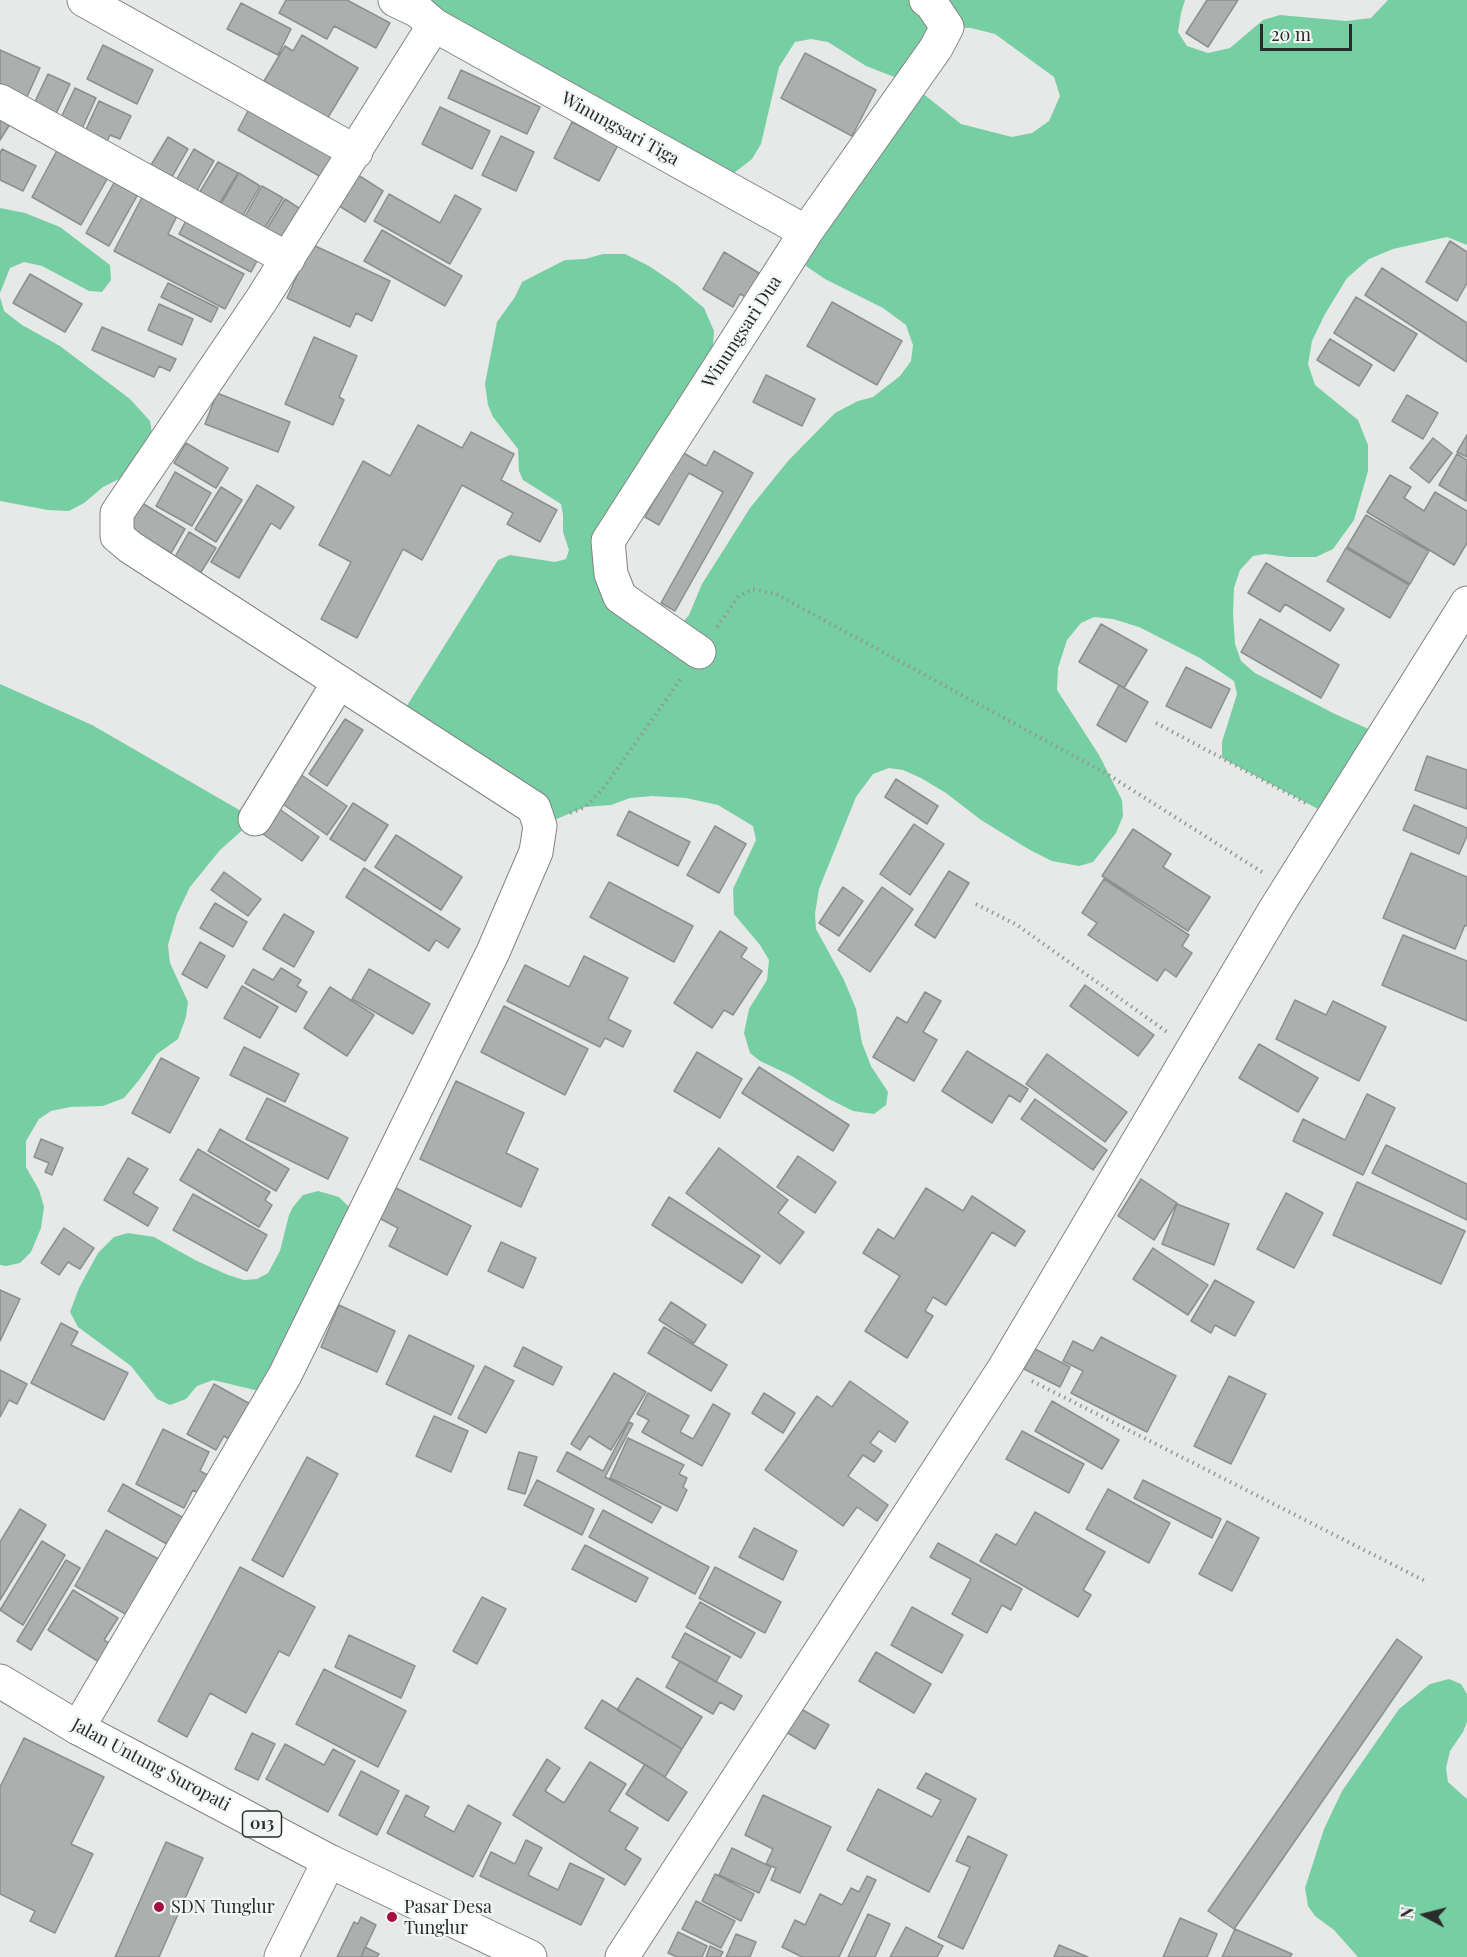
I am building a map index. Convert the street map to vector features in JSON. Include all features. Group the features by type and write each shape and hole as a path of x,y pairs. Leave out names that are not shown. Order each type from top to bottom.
{"street":[{"path":"84,0 356,152"},
{"name":"Winungsari Tiga","path":"395,0 418,11 434,25 806,232"},
{"name":"Winungsari Dua","path":"699,652 620,597 611,574 608,541 806,232 936,48 947,27 931,3 926,0"},
{"path":"78,1728 285,1374 493,952 536,852 540,826 534,808 117,536 117,513 288,259 434,25"},
{"path":"0,101 288,259"},
{"path":"622,1957 1005,1367 1288,888 1467,603"},
{"path":"255,819 339,682"},
{"name":"Jalan Untung Suropati","path":"0,1681 78,1728 329,1861 530,1957"},
{"path":"281,1957 329,1861"}],"path":[{"path":"540,826 585,807 603,789 738,597 752,589 776,594 1107,774 1288,888"},
{"path":"1156,723 1333,817"},
{"path":"976,904 1017,925 1192,1050"},
{"path":"1005,1367 1427,1582"}],"green space":[{"path":"428,0 1185,0 1178,32 1187,46 1208,53 1230,48 1263,20 1280,15 1346,21 1371,18 1388,0 1467,0 1467,245 1447,237 1393,249 1369,259 1347,278 1312,341 1308,364 1315,385 1358,420 1368,445 1368,471 1354,520 1333,549 1316,557 1265,554 1253,556 1240,570 1234,588 1235,644 1241,661 1255,673 1384,736 1333,817 1222,758 1222,742 1237,694 1234,681 1200,658 1139,627 1113,619 1094,617 1081,623 1067,640 1058,668 1057,690 1099,755 1122,800 1123,816 1116,833 1093,862 1079,866 1052,861 981,820 946,793 921,778 903,770 889,768 873,774 856,797 819,889 815,914 816,929 844,980 856,1009 862,1043 871,1066 888,1092 886,1105 874,1114 853,1111 790,1075 760,1061 750,1053 744,1033 749,1009 767,980 769,960 760,945 734,914 733,889 756,840 753,826 718,805 686,798 652,796 630,798 611,805 585,807 540,826 398,720 498,560 510,555 555,562 566,559 569,550 563,532 561,504 523,480 519,471 518,449 493,417 488,405 485,384 497,322 515,297 522,282 565,260 585,259 603,254 625,254 649,266 677,285 704,308 714,331 712,360 608,541 611,574 681,624 689,615 702,584 750,508 788,461 835,413 858,401 873,397 900,376 911,361 913,345 906,325 883,308 825,279 806,266 793,252 910,83 866,66 828,42 811,39 795,42 779,67 761,144 752,159 734,173 713,181 434,25","holes":["947,27 971,28 995,34 1054,77 1060,96 1049,121 1032,133 1012,137 961,124 911,84"]},
{"path":"0,208 25,213 60,227 110,265 111,280 102,292 89,291 42,266 24,262 10,268 0,293"},
{"path":"0,297 4,311 22,325 60,346 130,399 150,421 152,434 140,455 119,479 103,487 84,503 69,511 48,510 0,501"},
{"path":"0,684 92,725 255,819 220,850 190,887 177,914 168,945 170,963 188,1002 186,1017 178,1039 157,1054 124,1098 103,1106 70,1107 51,1111 39,1119 26,1141 26,1167 39,1190 44,1207 41,1228 31,1252 20,1263 6,1266 0,1265"},
{"path":"318,1191 339,1197 362,1220 259,1391 213,1380 197,1386 186,1399 170,1405 157,1399 131,1366 78,1327 70,1312 79,1288 98,1253 114,1237 128,1233 154,1237 228,1275 244,1280 257,1279 268,1273 280,1251 293,1207 303,1195"},
{"path":"1449,1679 1461,1684 1467,1694 1467,1722 1450,1751 1446,1768 1448,1782 1467,1799 1467,1957 1358,1957 1334,1930 1315,1916 1308,1906 1305,1888 1324,1829 1342,1791 1399,1709 1430,1684"}],"building":[{"path":"286,0 347,0 390,23 376,48 334,26 327,39 279,13"},
{"path":"1207,0 1238,0 1208,47 1186,33"},
{"path":"241,3 291,29 278,55 227,29"},
{"path":"302,35 358,68 327,119 264,81 285,46 293,51"},
{"path":"103,45 153,70 137,104 87,79"},
{"path":"0,50 40,68 26,99 0,87"},
{"path":"805,53 876,90 852,136 781,98"},
{"path":"461,70 540,107 527,134 448,98"},
{"path":"48,74 70,84 53,120 31,110"},
{"path":"75,88 96,98 79,135 58,124"},
{"path":"99,101 131,116 120,139 110,135 105,146 83,136"},
{"path":"440,107 490,131 472,169 422,144"},
{"path":"249,109 332,157 321,177 238,130"},
{"path":"0,114 12,121 0,140"},
{"path":"572,122 618,145 599,181 554,158"},
{"path":"501,136 534,152 516,191 482,175"},
{"path":"168,137 188,149 169,182 148,170"},
{"path":"60,145 110,174 81,225 32,197"},
{"path":"2,149 36,166 23,191 0,180"},
{"path":"194,149 214,161 195,194 175,182"},
{"path":"218,162 238,173 218,206 198,195"},
{"path":"239,173 260,186 241,219 220,206"},
{"path":"355,173 383,191 365,222 336,204"},
{"path":"119,174 142,187 109,246 86,233"},
{"path":"262,186 283,198 263,231 243,220"},
{"path":"147,188 182,206 168,234 244,274 225,309 114,251"},
{"path":"389,194 440,223 455,195 481,209 450,264 374,221"},
{"path":"285,199 305,212 286,245 265,232"},
{"path":"190,213 262,252 251,272 179,234"},
{"path":"382,230 462,276 445,306 364,261"},
{"path":"1450,241 1467,252 1467,283 1457,301 1426,282"},
{"path":"311,244 390,281 372,321 356,313 350,327 287,298"},
{"path":"724,252 764,276 751,300 740,294 733,307 703,289"},
{"path":"1382,268 1467,323 1467,362 1365,295"},
{"path":"30,274 82,304 65,332 13,303"},
{"path":"168,283 218,308 211,322 161,297"},
{"path":"1356,297 1417,334 1394,371 1334,333"},
{"path":"832,302 902,341 877,385 807,346"},
{"path":"159,304 193,319 182,345 148,330"},
{"path":"102,327 176,359 170,371 159,366 154,377 92,350"},
{"path":"314,337 357,356 339,397 344,400 333,425 285,404"},
{"path":"1330,339 1372,365 1359,386 1317,360"},
{"path":"766,375 815,399 802,426 753,402"},
{"path":"217,393 290,422 278,452 205,424"},
{"path":"1407,395 1438,413 1423,439 1392,421"},
{"path":"418,425 462,448 471,432 514,454 501,480 557,510 540,542 507,524 513,513 462,485 422,560 403,549 357,638 321,619 351,562 319,545 363,461 390,476"},
{"path":"1467,435 1467,457 1457,452"},
{"path":"1433,438 1452,453 1429,483 1410,468"},
{"path":"186,443 228,468 216,488 174,463"},
{"path":"714,451 753,473 675,611 661,603 723,492 689,473 659,525 645,517 682,452 706,466"},
{"path":"1457,454 1467,460 1466,501 1439,485"},
{"path":"175,472 211,493 192,526 156,506"},
{"path":"1390,475 1411,487 1404,498 1424,511 1435,492 1467,511 1467,543 1454,565 1367,512"},
{"path":"257,485 294,507 280,529 271,523 239,578 211,562"},
{"path":"221,487 242,500 216,542 195,529"},
{"path":"142,503 185,529 171,553 128,527"},
{"path":"1366,515 1429,551 1410,584 1347,547"},
{"path":"189,532 216,548 198,577 172,562"},
{"path":"1346,548 1409,585 1390,618 1327,581"},
{"path":"1266,563 1344,609 1330,631 1285,604 1280,612 1248,593"},
{"path":"1260,619 1339,665 1321,698 1241,652"},
{"path":"1101,624 1147,650 1124,688 1079,662"},
{"path":"1186,667 1230,689 1211,728 1166,706"},
{"path":"1119,685 1148,702 1126,742 1097,725"},
{"path":"345,719 363,730 327,786 309,774"},
{"path":"1427,756 1467,770 1467,809 1415,790"},
{"path":"297,772 347,806 327,835 277,800"},
{"path":"896,779 938,806 927,824 885,797"},
{"path":"353,803 388,825 365,861 330,839"},
{"path":"1414,805 1467,828 1467,836 1459,854 1403,830"},
{"path":"275,806 319,837 302,861 257,830"},
{"path":"629,811 690,842 678,866 617,835"},
{"path":"914,824 944,844 910,895 880,874"},
{"path":"715,826 746,844 719,893 687,875"},
{"path":"1133,829 1171,854 1163,867 1210,897 1188,931 1102,876"},
{"path":"396,835 462,877 441,910 375,867"},
{"path":"1411,853 1467,877 1467,926 1465,925 1455,949 1383,918"},
{"path":"364,868 460,929 448,948 436,940 429,951 346,897"},
{"path":"949,871 969,883 935,938 915,925"},
{"path":"224,872 261,899 248,916 211,890"},
{"path":"1104,879 1189,935 1182,946 1192,953 1176,977 1165,969 1157,981 1088,935 1097,923 1082,913"},
{"path":"609,882 693,926 674,962 590,917"},
{"path":"843,887 863,901 839,936 819,923"},
{"path":"882,887 913,909 870,972 838,950"},
{"path":"215,903 247,922 233,947 200,928"},
{"path":"284,914 314,932 294,967 263,949"},
{"path":"720,931 747,948 741,957 762,971 733,1015 724,1010 712,1028 674,1003"},
{"path":"1403,935 1467,961 1467,1021 1382,985"},
{"path":"200,942 225,956 207,988 182,974"},
{"path":"584,956 628,978 608,1019 631,1031 623,1047 605,1038 600,1047 507,1001 525,965 569,987"},
{"path":"281,968 301,980 297,986 307,992 296,1012 245,983 253,969 273,980"},
{"path":"369,969 430,1004 413,1034 352,999"},
{"path":"1085,985 1154,1035 1138,1056 1070,1006"},
{"path":"242,986 278,1007 260,1038 224,1018"},
{"path":"330,987 374,1015 347,1056 304,1028"},
{"path":"925,992 941,1001 923,1032 937,1040 914,1081 873,1057 897,1017 907,1023"},
{"path":"1295,1000 1326,1015 1333,1001 1386,1027 1359,1081 1276,1039"},
{"path":"504,1006 588,1049 565,1095 481,1052"},
{"path":"1259,1044 1318,1078 1298,1112 1239,1078"},
{"path":"244,1047 299,1074 285,1102 230,1075"},
{"path":"967,1051 1028,1089 1020,1102 1009,1095 992,1123 942,1091"},
{"path":"697,1052 742,1079 720,1118 674,1091"},
{"path":"1047,1054 1127,1112 1105,1142 1026,1084"},
{"path":"161,1058 199,1078 170,1133 132,1113"},
{"path":"759,1067 849,1125 833,1151 742,1093"},
{"path":"456,1081 524,1113 506,1153 538,1169 521,1207 420,1159"},
{"path":"1367,1094 1395,1108 1363,1175 1293,1141 1303,1119 1345,1140"},
{"path":"267,1098 348,1138 328,1179 246,1139"},
{"path":"1035,1099 1107,1150 1093,1170 1021,1119"},
{"path":"220,1129 289,1169 276,1191 208,1151"},
{"path":"41,1139 63,1148 52,1175 45,1172 49,1163 34,1157"},
{"path":"1386,1145 1467,1184 1467,1220 1372,1173"},
{"path":"719,1148 788,1200 778,1213 804,1232 780,1264 686,1193"},
{"path":"198,1149 270,1192 265,1200 272,1205 259,1227 180,1180"},
{"path":"798,1156 836,1182 815,1213 777,1187"},
{"path":"128,1158 148,1169 133,1193 158,1208 148,1226 104,1200"},
{"path":"1141,1179 1177,1203 1154,1240 1118,1216"},
{"path":"1357,1182 1465,1231 1441,1284 1333,1235"},
{"path":"394,1187 471,1226 447,1275 389,1246 398,1228 379,1218"},
{"path":"926,1188 963,1211 972,1196 1025,1231 1015,1246 992,1232 946,1305 933,1297 925,1311 933,1316 907,1358 865,1331 900,1276 863,1253 878,1229 894,1239"},
{"path":"1286,1193 1323,1213 1294,1268 1257,1249"},
{"path":"193,1194 267,1235 247,1271 173,1230"},
{"path":"669,1197 760,1256 742,1283 652,1225"},
{"path":"1177,1204 1229,1224 1214,1265 1162,1244"},
{"path":"64,1228 94,1248 80,1269 68,1262 59,1275 41,1263"},
{"path":"501,1242 536,1258 523,1288 488,1271"},
{"path":"1153,1248 1208,1285 1188,1315 1133,1279"},
{"path":"1215,1280 1254,1302 1235,1336 1215,1325 1211,1333 1191,1321"},
{"path":"0,1290 20,1299 0,1341"},
{"path":"671,1302 706,1325 694,1343 659,1320"},
{"path":"339,1305 395,1331 377,1372 321,1347"},
{"path":"61,1323 78,1332 71,1345 128,1373 104,1420 31,1383"},
{"path":"664,1327 727,1365 711,1391 648,1353"},
{"path":"409,1335 474,1366 451,1415 386,1384"},
{"path":"1101,1337 1176,1376 1147,1432 1071,1393 1083,1371 1063,1361 1073,1341 1093,1351"},
{"path":"523,1347 562,1367 553,1385 514,1366"},
{"path":"1035,1349 1070,1367 1060,1387 1024,1369"},
{"path":"485,1366 514,1381 486,1433 458,1418"},
{"path":"0,1370 27,1384 17,1404 9,1400 0,1417"},
{"path":"614,1373 646,1392 611,1450 589,1436 580,1450 571,1444"},
{"path":"1229,1376 1266,1394 1231,1464 1194,1446"},
{"path":"850,1381 908,1422 895,1442 879,1431 870,1443 882,1451 874,1462 863,1455 848,1476 888,1505 877,1521 857,1507 843,1526 765,1470 817,1396 832,1407"},
{"path":"214,1384 252,1405 232,1441 224,1436 216,1450 187,1434"},
{"path":"648,1393 689,1416 680,1432 693,1439 713,1404 730,1414 702,1466 642,1432 649,1420 637,1414"},
{"path":"764,1393 795,1413 783,1433 752,1413"},
{"path":"1052,1401 1119,1440 1102,1469 1035,1431"},
{"path":"434,1416 468,1431 451,1472 416,1456"},
{"path":"629,1422 633,1424 605,1477 661,1507 652,1523 557,1471 567,1452 603,1471"},
{"path":"163,1429 209,1452 200,1471 213,1478 204,1496 193,1490 184,1508 136,1484"},
{"path":"1022,1431 1084,1464 1069,1493 1006,1459"},
{"path":"628,1438 684,1465 679,1474 687,1478 683,1487 687,1490 677,1511 610,1478"},
{"path":"519,1452 537,1457 525,1494 508,1489"},
{"path":"307,1457 338,1474 283,1577 252,1560"},
{"path":"537,1480 594,1509 582,1535 524,1505"},
{"path":"1143,1480 1221,1519 1212,1538 1134,1498"},
{"path":"123,1484 189,1521 174,1548 108,1511"},
{"path":"1108,1489 1170,1523 1149,1563 1086,1529"},
{"path":"20,1509 46,1525 0,1600 0,1542"},
{"path":"603,1510 709,1567 695,1594 589,1537"},
{"path":"1035,1512 1105,1552 1083,1590 1091,1595 1078,1617 980,1561 996,1534 1016,1545"},
{"path":"1227,1521 1259,1538 1232,1591 1199,1574"},
{"path":"754,1528 797,1551 783,1580 739,1557"},
{"path":"106,1530 162,1561 131,1617 75,1586"},
{"path":"42,1541 65,1555 23,1625 0,1610"},
{"path":"938,1543 1022,1589 1011,1610 1002,1605 987,1633 952,1614 971,1579 930,1557"},
{"path":"585,1545 648,1578 636,1602 572,1569"},
{"path":"66,1560 80,1568 31,1650 17,1641"},
{"path":"240,1567 315,1607 289,1656 279,1651 246,1713 210,1693 187,1737 158,1721"},
{"path":"715,1567 781,1602 765,1633 699,1598"},
{"path":"73,1590 118,1618 104,1640 111,1644 99,1662 48,1630"},
{"path":"482,1597 506,1609 477,1664 453,1651"},
{"path":"700,1602 755,1633 741,1658 686,1627"},
{"path":"912,1607 963,1635 942,1673 891,1645"},
{"path":"685,1633 730,1657 716,1682 672,1657"},
{"path":"349,1635 415,1666 401,1698 335,1667"},
{"path":"1397,1639 1422,1657 1234,1929 1208,1911"},
{"path":"876,1652 931,1684 914,1713 859,1681"},
{"path":"680,1661 742,1696 734,1710 720,1702 713,1714 666,1687"},
{"path":"324,1669 406,1711 378,1767 296,1724"},
{"path":"637,1678 702,1717 682,1749 617,1710"},
{"path":"602,1700 682,1749 665,1777 585,1728"},
{"path":"789,1702 829,1725 815,1749 776,1726"},
{"path":"252,1733 275,1744 258,1780 235,1769"},
{"path":"24,1738 104,1777 71,1844 93,1854 55,1933 30,1921 35,1911 0,1894 0,1787"},
{"path":"285,1744 324,1765 333,1749 355,1761 328,1812 266,1779"},
{"path":"547,1759 560,1768 545,1791 564,1803 590,1762 626,1784 609,1811 638,1828 625,1849 641,1859 625,1885 513,1815"},
{"path":"645,1764 687,1792 668,1821 626,1794"},
{"path":"361,1771 399,1791 377,1835 339,1815"},
{"path":"926,1773 976,1799 929,1892 847,1850 878,1789 932,1817 941,1800 917,1788"},
{"path":"406,1795 429,1807 424,1816 454,1832 468,1805 501,1823 473,1877 387,1833"},
{"path":"763,1795 831,1827 800,1893 771,1880 776,1868 766,1864 773,1849 745,1835"},
{"path":"968,1836 1007,1855 963,1949 938,1937 970,1867 956,1861"},
{"path":"526,1840 542,1848 528,1875 558,1890 570,1863 604,1879 581,1925 480,1876 491,1852 515,1864"},
{"name":"SDN Tunglur","path":"166,1842 203,1858 159,1957 115,1957"},
{"path":"732,1848 771,1867 759,1893 719,1875"},
{"path":"715,1874 754,1894 741,1921 702,1901"},
{"path":"867,1876 876,1880 839,1957 802,1957 782,1947 795,1920 805,1925 820,1894 842,1905 851,1888 859,1892"},
{"path":"696,1901 735,1921 721,1948 682,1929"},
{"path":"868,1914 890,1924 875,1957 848,1957"},
{"path":"361,1917 376,1925 361,1957 337,1957 354,1922 358,1924"},
{"path":"1180,1918 1217,1934 1207,1957 1163,1957"},
{"path":"906,1927 943,1946 937,1957 890,1957"},
{"path":"1235,1929 1292,1954 1290,1957 1222,1957"},
{"path":"678,1932 707,1946 702,1957 677,1957 668,1953"},
{"path":"736,1934 756,1942 750,1957 726,1957"},
{"path":"1059,1945 1088,1957 1054,1957"},
{"path":"710,1946 723,1952 720,1957 706,1957"},
{"path":"365,1947 379,1954 377,1957 361,1957"}],"place":[{"name":"SDN Tunglur","path":"159,1907"},
{"name":"Pasar Desa Tunglur","path":"392,1917"}]}
